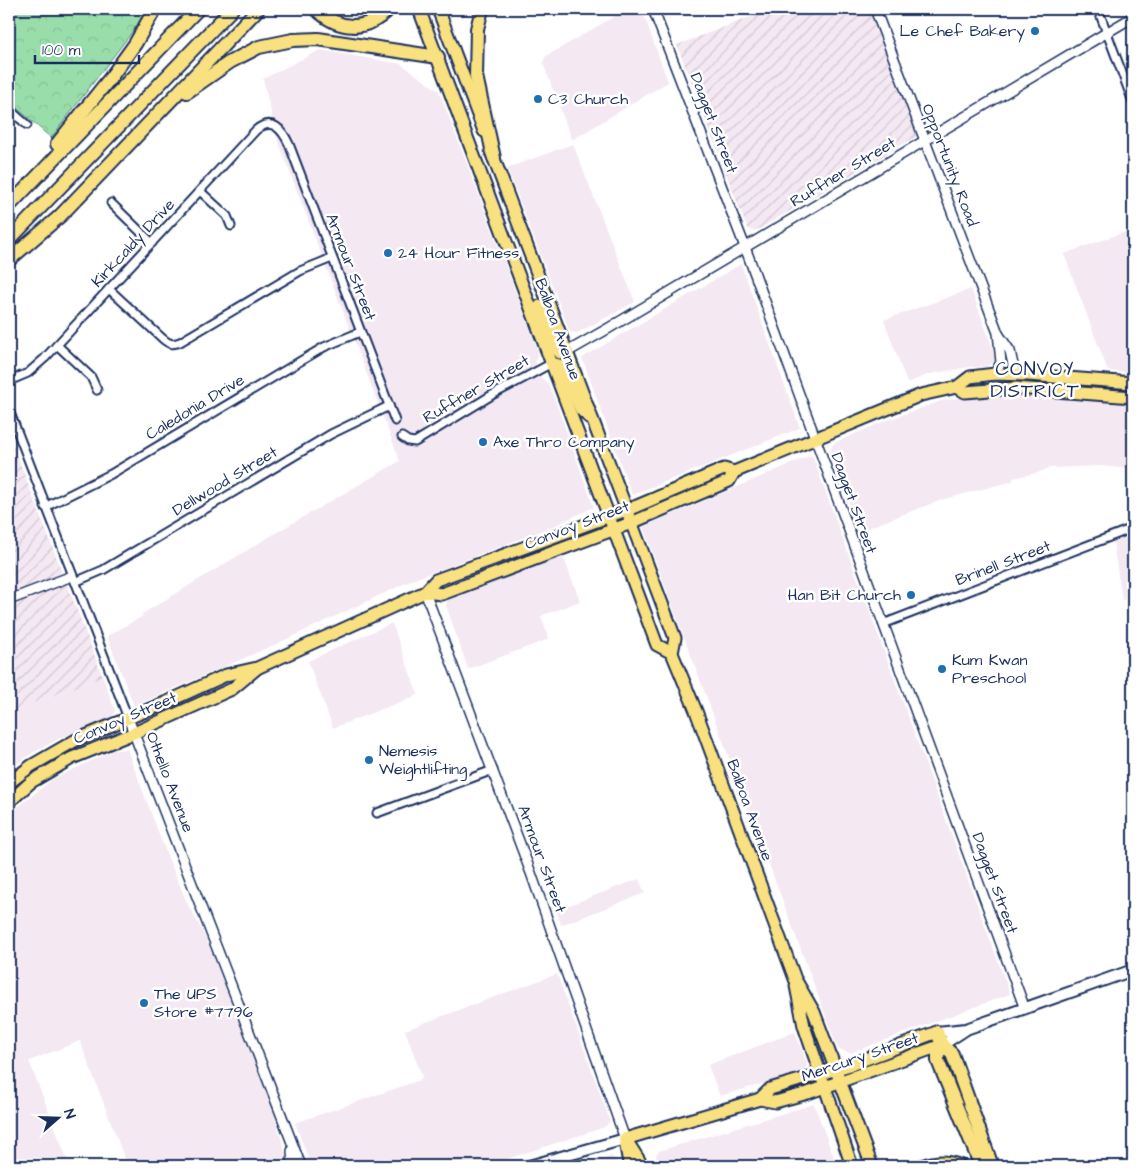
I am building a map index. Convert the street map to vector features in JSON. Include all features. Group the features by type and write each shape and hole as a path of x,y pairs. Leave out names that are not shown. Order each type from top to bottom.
{"highway":[{"path":"13,202 111,77 135,44 155,9"},
{"path":"157,52 192,9"},
{"path":"13,202 198,9"},
{"path":"9,240 232,9"},
{"path":"9,260 60,216 258,9"},
{"path":"316,9 326,19 343,26 366,24 389,9"},
{"path":"482,9 478,29 476,76 494,158"},
{"path":"166,106 230,62 259,47 293,40 318,38 438,58"},
{"path":"937,1032 942,1045 952,1054 992,1166"},
{"path":"942,1045 938,1054 938,1061 980,1166"},
{"path":"625,1139 630,1166"},
{"path":"625,1139 642,1166"},
{"path":"923,1166 934,1162 952,1162 960,1166"}],"main road":[{"name":"Balboa Avenue","path":"420,9 608,516 658,645 672,653"},
{"name":"Balboa Avenue","path":"438,9 675,638 672,653 696,711 795,979 814,1012 842,1082 872,1166"},
{"path":"512,254 528,276 555,347 560,352 567,352"},
{"path":"552,363 562,366 581,410 594,421"},
{"name":"Convoy Street","path":"961,390 970,377 995,374 1133,383"},
{"path":"961,390 969,385 1009,382 1014,379 1015,374"},
{"name":"Convoy Street","path":"9,783 31,766 76,740 226,675 257,668 425,592 436,580 626,510 724,470 734,472 921,395 961,390 1027,389 1133,396"},
{"name":"Convoy Street","path":"425,592 442,594 614,530 729,480 734,472"},
{"name":"Convoy Street","path":"13,799 31,782 72,758 134,733 232,689 257,668"},
{"path":"13,799 20,782 48,762 54,753"},
{"name":"Mercury Street","path":"760,1099 770,1089 836,1069 937,1032 966,1029 1133,970"},
{"name":"Balboa Avenue","path":"795,979 801,1016 852,1166"},
{"name":"Mercury Street","path":"625,1139 760,1099 775,1102 842,1082 942,1045 966,1029"},
{"path":"529,1166 625,1139"}],"street":[{"name":"Dagget Street","path":"653,9 745,247 1025,1009"},
{"name":"Opportunity Road","path":"875,9 998,333"},
{"path":"1098,9 1133,102"},
{"name":"Ruffner Street","path":"567,352 1133,17"},
{"path":"9,109 27,125"},
{"name":"Kirkcaldy Drive","path":"9,381 28,373 57,345 256,130 268,124 275,126"},
{"name":"Armour Street","path":"275,126 285,135 289,144 360,332 396,421"},
{"path":"200,191 227,216 231,226"},
{"path":"111,203 152,243"},
{"path":"108,289 163,340 174,344 300,271 332,258"},
{"name":"Caledonia Drive","path":"45,507 111,474 324,347 360,332"},
{"path":"995,374 1002,362 998,333"},
{"path":"998,333 1010,351 1015,374"},
{"path":"57,345 91,377 97,390"},
{"name":"Ruffner Street","path":"402,437 408,441 415,442 492,395 552,363"},
{"name":"Dellwood Street","path":"74,579 103,570 331,434 360,418 389,406"},
{"name":"Othello Avenue","path":"9,410 301,1166"},
{"name":"Brinell Street","path":"882,624 1133,528"},
{"path":"9,600 74,579"},
{"name":"Armour Street","path":"425,592 534,880 625,1139"},
{"path":"377,813 493,770"},
{"path":"289,1134 293,1166"}],"shaded area":[{"path":"627,9 642,10 668,82 572,140 543,63 545,57"},
{"path":"771,9 868,9 917,136 753,231 747,228 677,45"},
{"path":"320,50 401,64 439,91 538,351 538,358 535,361 541,378 548,383 552,392 594,507 554,526 412,580 283,641 134,706 107,636 143,616 142,614 279,531 400,461 278,141 263,79"},
{"path":"573,144 635,302 577,333 570,332 507,168"},
{"path":"1133,229 1133,373 1108,371 1064,254"},
{"path":"741,264 800,428 632,495 582,358"},
{"path":"971,289 996,357 995,360 985,367 970,367 930,374 907,383 884,320"},
{"path":"1028,392 1133,401 1133,469 1100,466 1049,468 1037,473 1013,478 1013,481 941,500 860,531 830,456 834,443 885,421 941,401 963,397"},
{"path":"9,435 103,677 9,712"},
{"path":"812,455 1010,994 850,1053 838,1049 643,527"},
{"path":"1133,535 1133,599 1122,600 1113,542"},
{"path":"563,556 580,601 541,616 549,639 468,669 446,605 448,600"},
{"path":"392,623 418,695 333,728 308,661"},
{"path":"103,677 115,711 112,717 58,739 26,757 9,771 9,712"},
{"path":"127,749 167,855 188,905 204,934 272,1107 289,1166 183,1166 126,1162 80,1041 29,1061 67,1159 9,1157 9,814 53,779 114,750"},
{"path":"639,879 645,893 561,925 556,910"},
{"path":"557,974 610,1121 605,1127 486,1166 311,1166 295,1123 423,1079 405,1030"},
{"path":"795,1032 807,1064 803,1072 720,1096 708,1065"},
{"path":"814,1104 837,1166 657,1166 656,1155 659,1151"},
{"path":"612,1156 618,1166 579,1166"}],"green space":[{"path":"9,9 147,9 145,15 51,138 9,101"}],"place":[{"name":"Le Chef Bakery","path":"1035,31"},
{"name":"C3 Church","path":"538,99"},
{"name":"24 Hour Fitness","path":"388,253"},
{"name":"Axe Thro Company","path":"483,442"},
{"name":"Han Bit Church","path":"911,595"},
{"name":"Kum Kwan Preschool","path":"942,669"},
{"name":"Nemesis Weightlifting","path":"369,760"},
{"name":"The UPS Store #7796","path":"144,1003"}],"district":[{"name":"CONVOY DISTRICT","path":"1035,380"}]}
